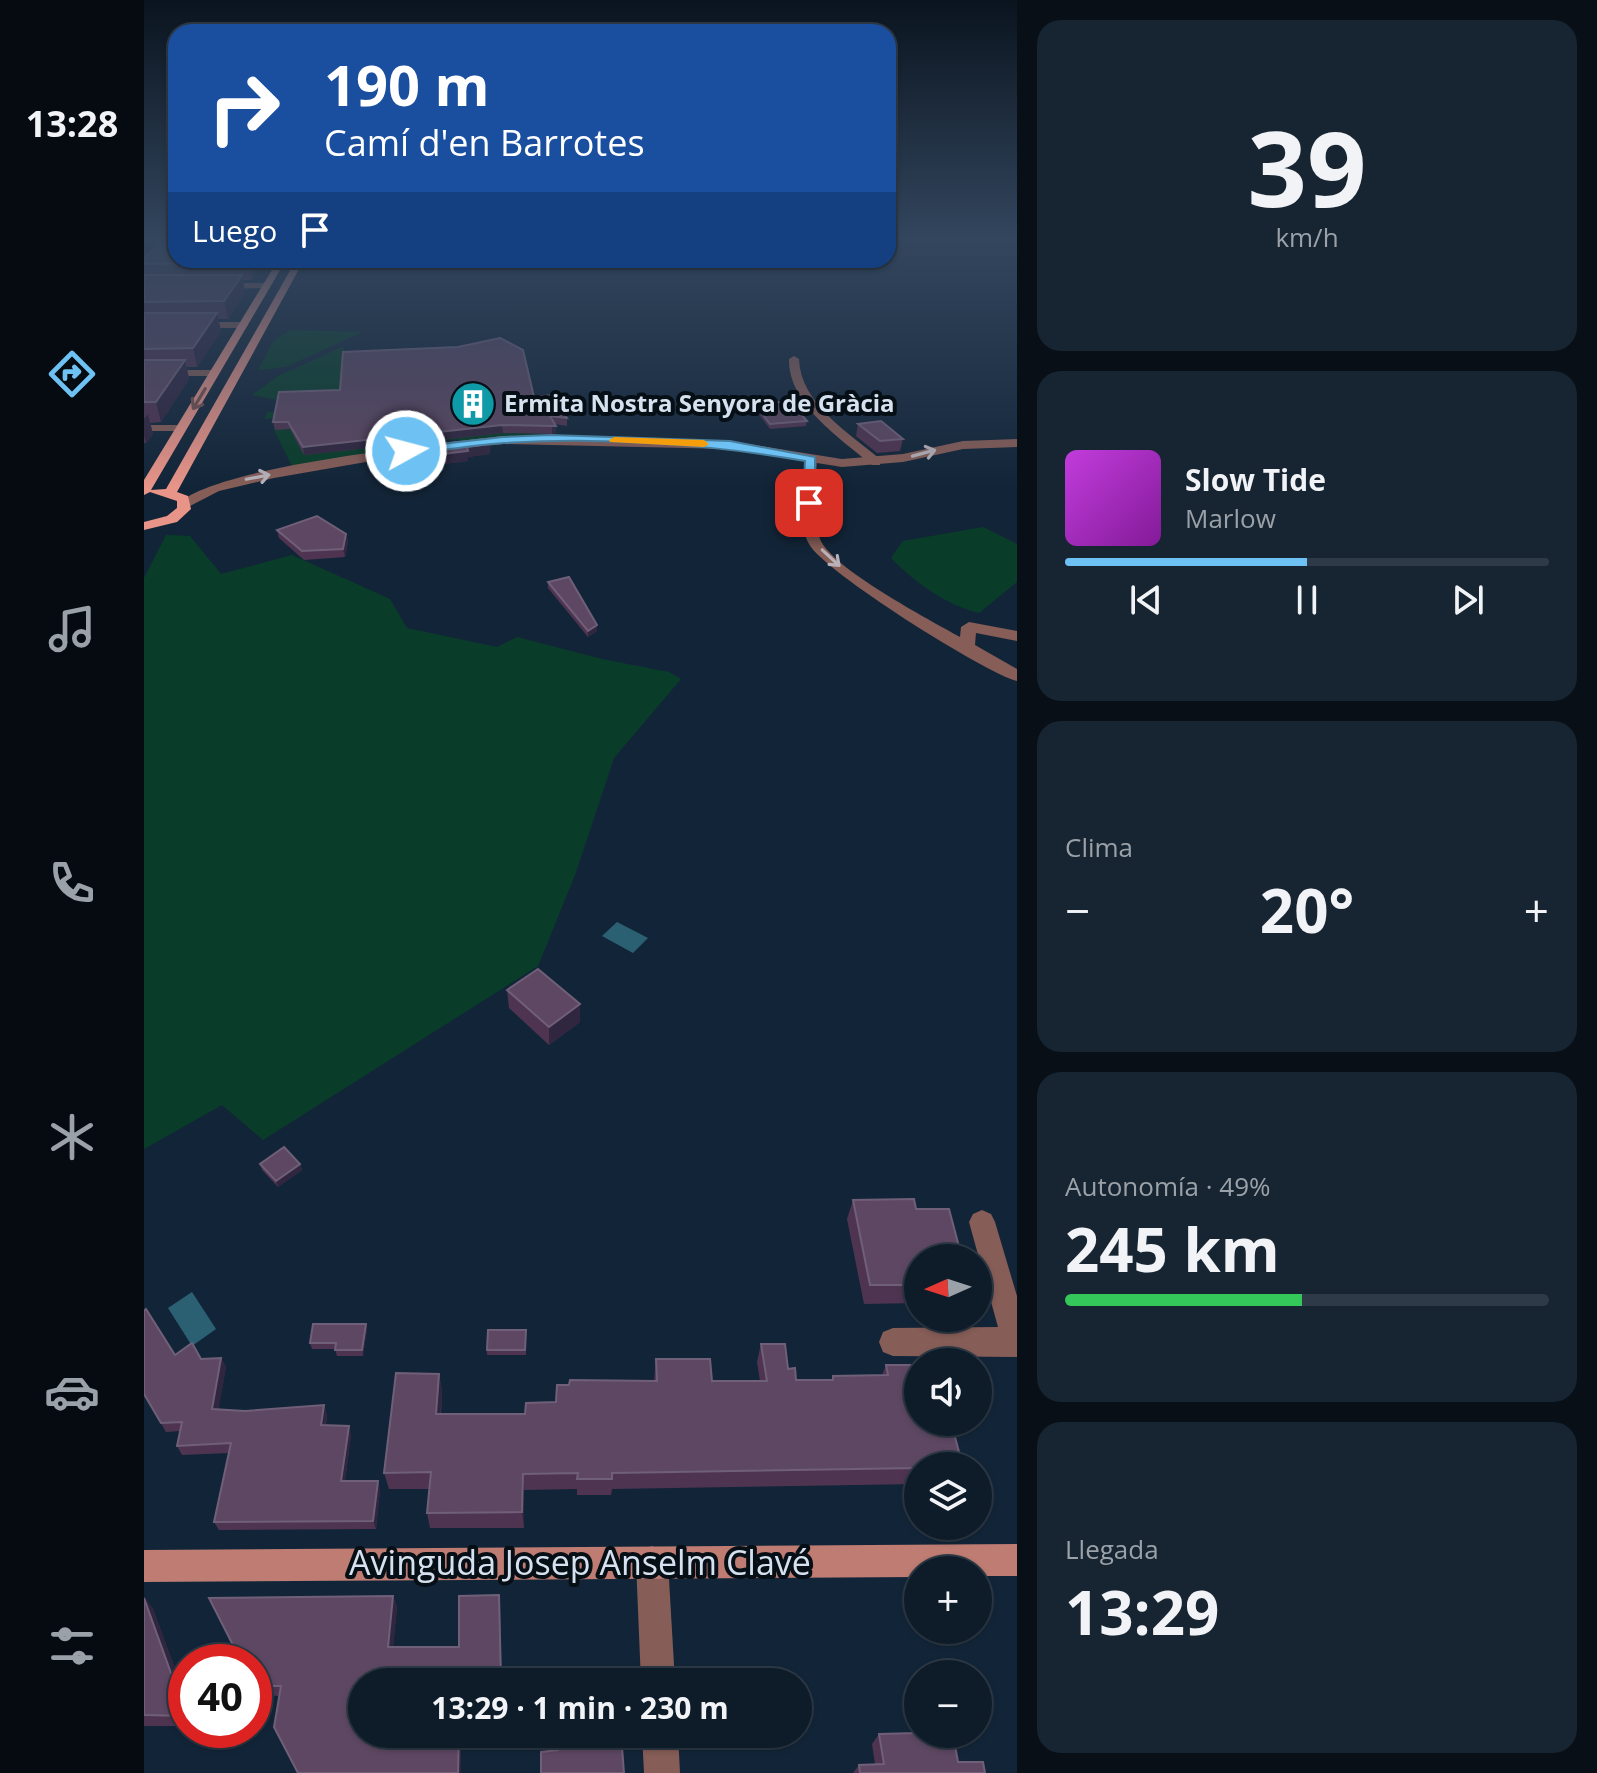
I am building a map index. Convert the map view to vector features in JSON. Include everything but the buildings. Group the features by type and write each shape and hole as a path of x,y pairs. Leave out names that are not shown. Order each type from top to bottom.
{"main road":[{"path":"146,529 172,519 184,509 183,499 170,493 144,492 245,322"},
{"path":"170,493 266,322"},
{"name":"Avinguda Josep Anselm Clavé","path":"144,1566 1017,1560"}],"street":[{"path":"144,325 243,325"},
{"path":"794,359 792,367 800,387 819,411 876,462"},
{"path":"144,373 214,373"},
{"path":"144,428 181,428"},
{"path":"185,503 215,488 263,476 406,451 503,440 595,439 730,445 811,459 876,462 963,445 1017,443"},
{"path":"811,459 809,503 816,545 847,574 1017,676"},
{"path":"967,646 969,627 1017,636"},
{"path":"893,1342 1015,1333 982,1222"},
{"path":"652,1562 657,1668"},
{"path":"661,1748 662,1773"}],"green space":[{"path":"290,330 363,332 286,367 258,370 273,341"},
{"path":"344,346 343,357 529,384 543,416 557,433 460,443 457,439 292,466 274,430 275,418 264,419 267,412 276,412 278,400 252,395 278,376"},
{"path":"983,527 1017,544 1017,582 979,613 931,592 891,558 903,541"},
{"path":"166,535 190,536 221,574 292,555 390,599 407,628 497,647 517,637 669,672 681,679 614,758 575,875 538,966 263,1140 222,1105 144,1149 144,578"}],"water":[{"path":"617,922 648,938 633,953 602,936"},
{"path":"192,1292 216,1329 192,1346 168,1308"}],"slow traffic":[{"path":"614,440 704,444"}],"place":[{"name":"Ermita Nostra Senyora de Gràcia","path":"473,404"}],"route":[{"path":"406,451 551,438 730,445 811,459 809,503"}]}
